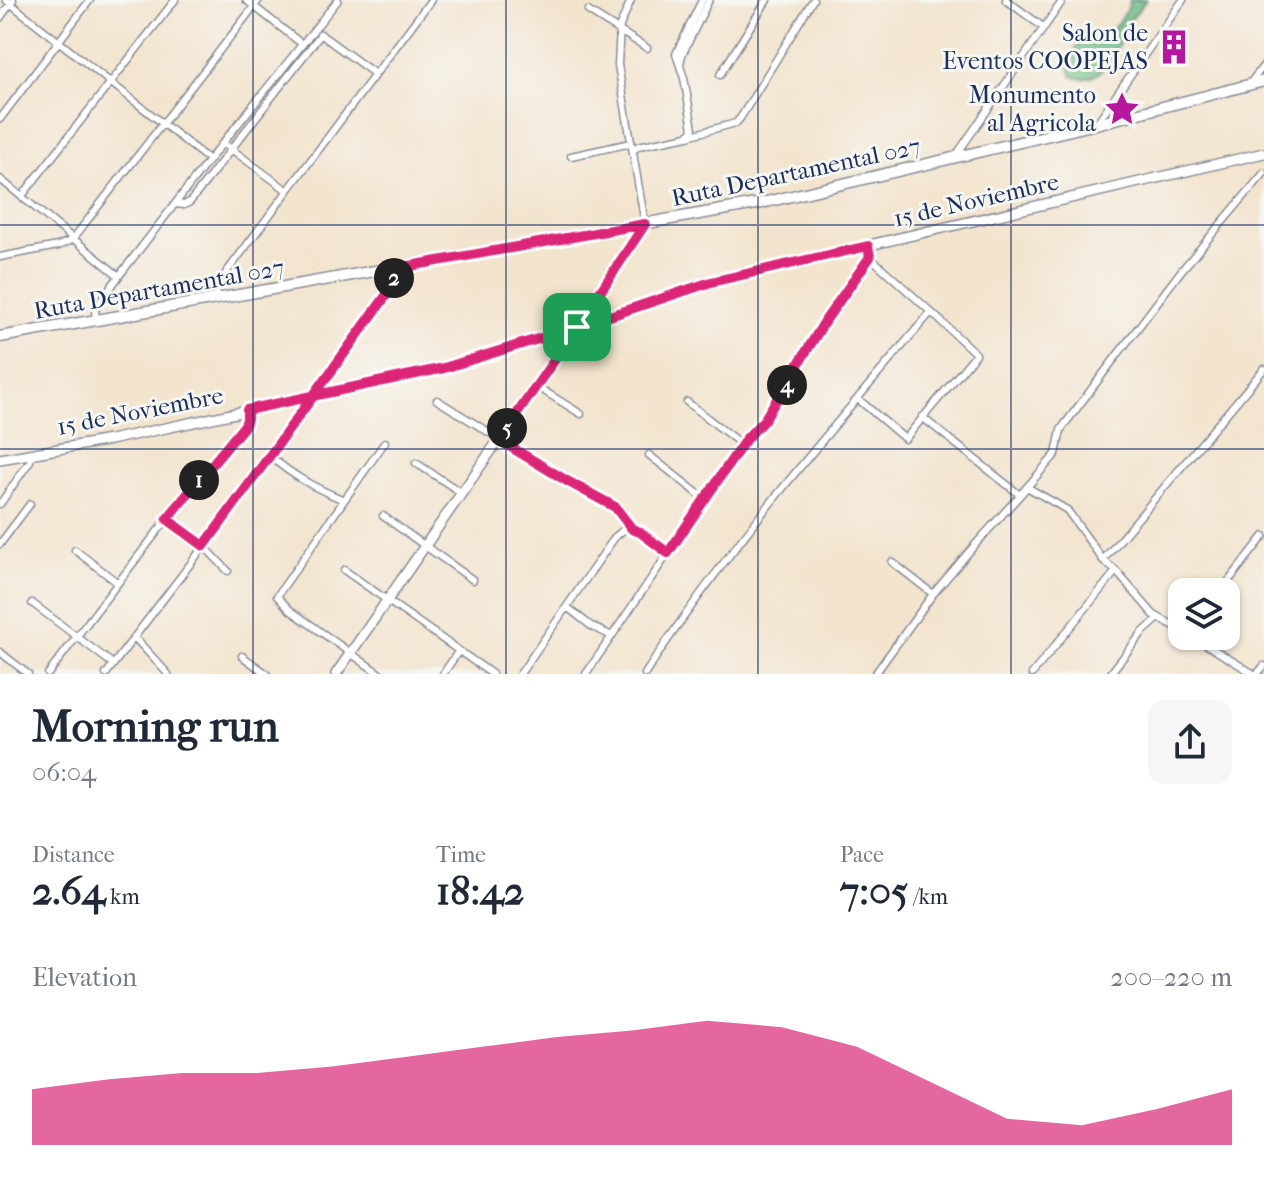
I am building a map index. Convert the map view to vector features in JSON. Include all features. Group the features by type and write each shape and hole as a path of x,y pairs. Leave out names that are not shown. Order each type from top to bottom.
{"main road":[{"name":"Ruta Departamental 027","path":"0,336 762,203 1264,81"}],"street":[{"path":"0,119 90,0"},
{"path":"22,196 175,0"},
{"path":"246,0 256,3 302,44"},
{"path":"175,204 190,202 318,32 338,0"},
{"path":"216,299 217,285 431,0"},
{"path":"336,674 645,224 618,65 619,30 631,0"},
{"path":"688,136 693,124 677,60 678,48 702,0"},
{"path":"680,68 682,55 709,0"},
{"path":"720,75 767,0"},
{"path":"632,152 638,146 736,123 813,0"},
{"path":"1006,0 1043,27"},
{"path":"955,157 1063,0"},
{"path":"1096,124 1183,0"},
{"path":"0,18 10,1 209,160"},
{"path":"0,257 65,245 74,238 256,3"},
{"path":"588,11 647,48"},
{"path":"96,320 95,310 119,276 302,44 318,32"},
{"path":"318,32 375,74"},
{"path":"1249,85 1264,65"},
{"path":"223,143 288,191"},
{"path":"571,156 631,143"},
{"name":"15 de Noviembre","path":"0,459 110,440 444,368 711,282 869,251 1264,153"},
{"path":"875,674 933,594 1056,454 1065,424 1181,271 1264,173"},
{"path":"0,179 119,276"},
{"path":"586,674 742,445 764,420 869,251 976,354 905,439 858,399"},
{"path":"106,674 204,546 391,289 393,269"},
{"path":"645,674 775,498 931,312"},
{"path":"1103,560 1264,369"},
{"path":"536,386 581,414"},
{"path":"437,400 567,481 615,507 632,529"},
{"path":"687,402 742,445"},
{"path":"48,674 167,519 245,425 247,410"},
{"path":"922,417 1020,495"},
{"path":"380,674 290,610 277,596 385,442"},
{"path":"0,504 30,461 32,453"},
{"path":"649,455 705,499"},
{"path":"270,456 302,481 344,500"},
{"path":"416,463 462,493"},
{"path":"1027,487 1067,510 1103,560 1159,618 1168,623"},
{"path":"0,544 30,504"},
{"path":"383,516 473,580"},
{"path":"167,519 204,546 228,571"},
{"path":"520,674 615,537 624,530 632,529 668,553"},
{"path":"1231,578 1264,536"},
{"path":"75,550 118,583"},
{"path":"892,562 933,594"},
{"path":"344,570 492,674"},
{"path":"1032,674 1116,571"},
{"path":"32,603 113,664"},
{"path":"567,607 591,626 612,636"},
{"path":"1110,674 1142,633 1159,618"},
{"path":"134,637 168,674"},
{"path":"1216,650 1256,674 1264,666"},
{"path":"0,652 28,674"},
{"path":"443,674 458,652"},
{"path":"242,656 267,674"}],"green space":[{"path":"1130,0 1146,0 1129,23 1107,64 1093,77 1072,76 1069,67 1076,48 1082,41 1105,40 1128,8"}],"place":[{"name":"Salon de Eventos COOPEJAS","path":"1174,47"},
{"name":"Monumento al Agricola","path":"1122,109"}],"route":[{"path":"577,327 444,368 314,395 247,410 245,425 167,519 204,546 314,395 391,289 393,269 645,224 577,327 711,282 868,246 870,257 825,321 764,420 746,439 668,553 632,529 615,507 499,440 577,327"}]}
